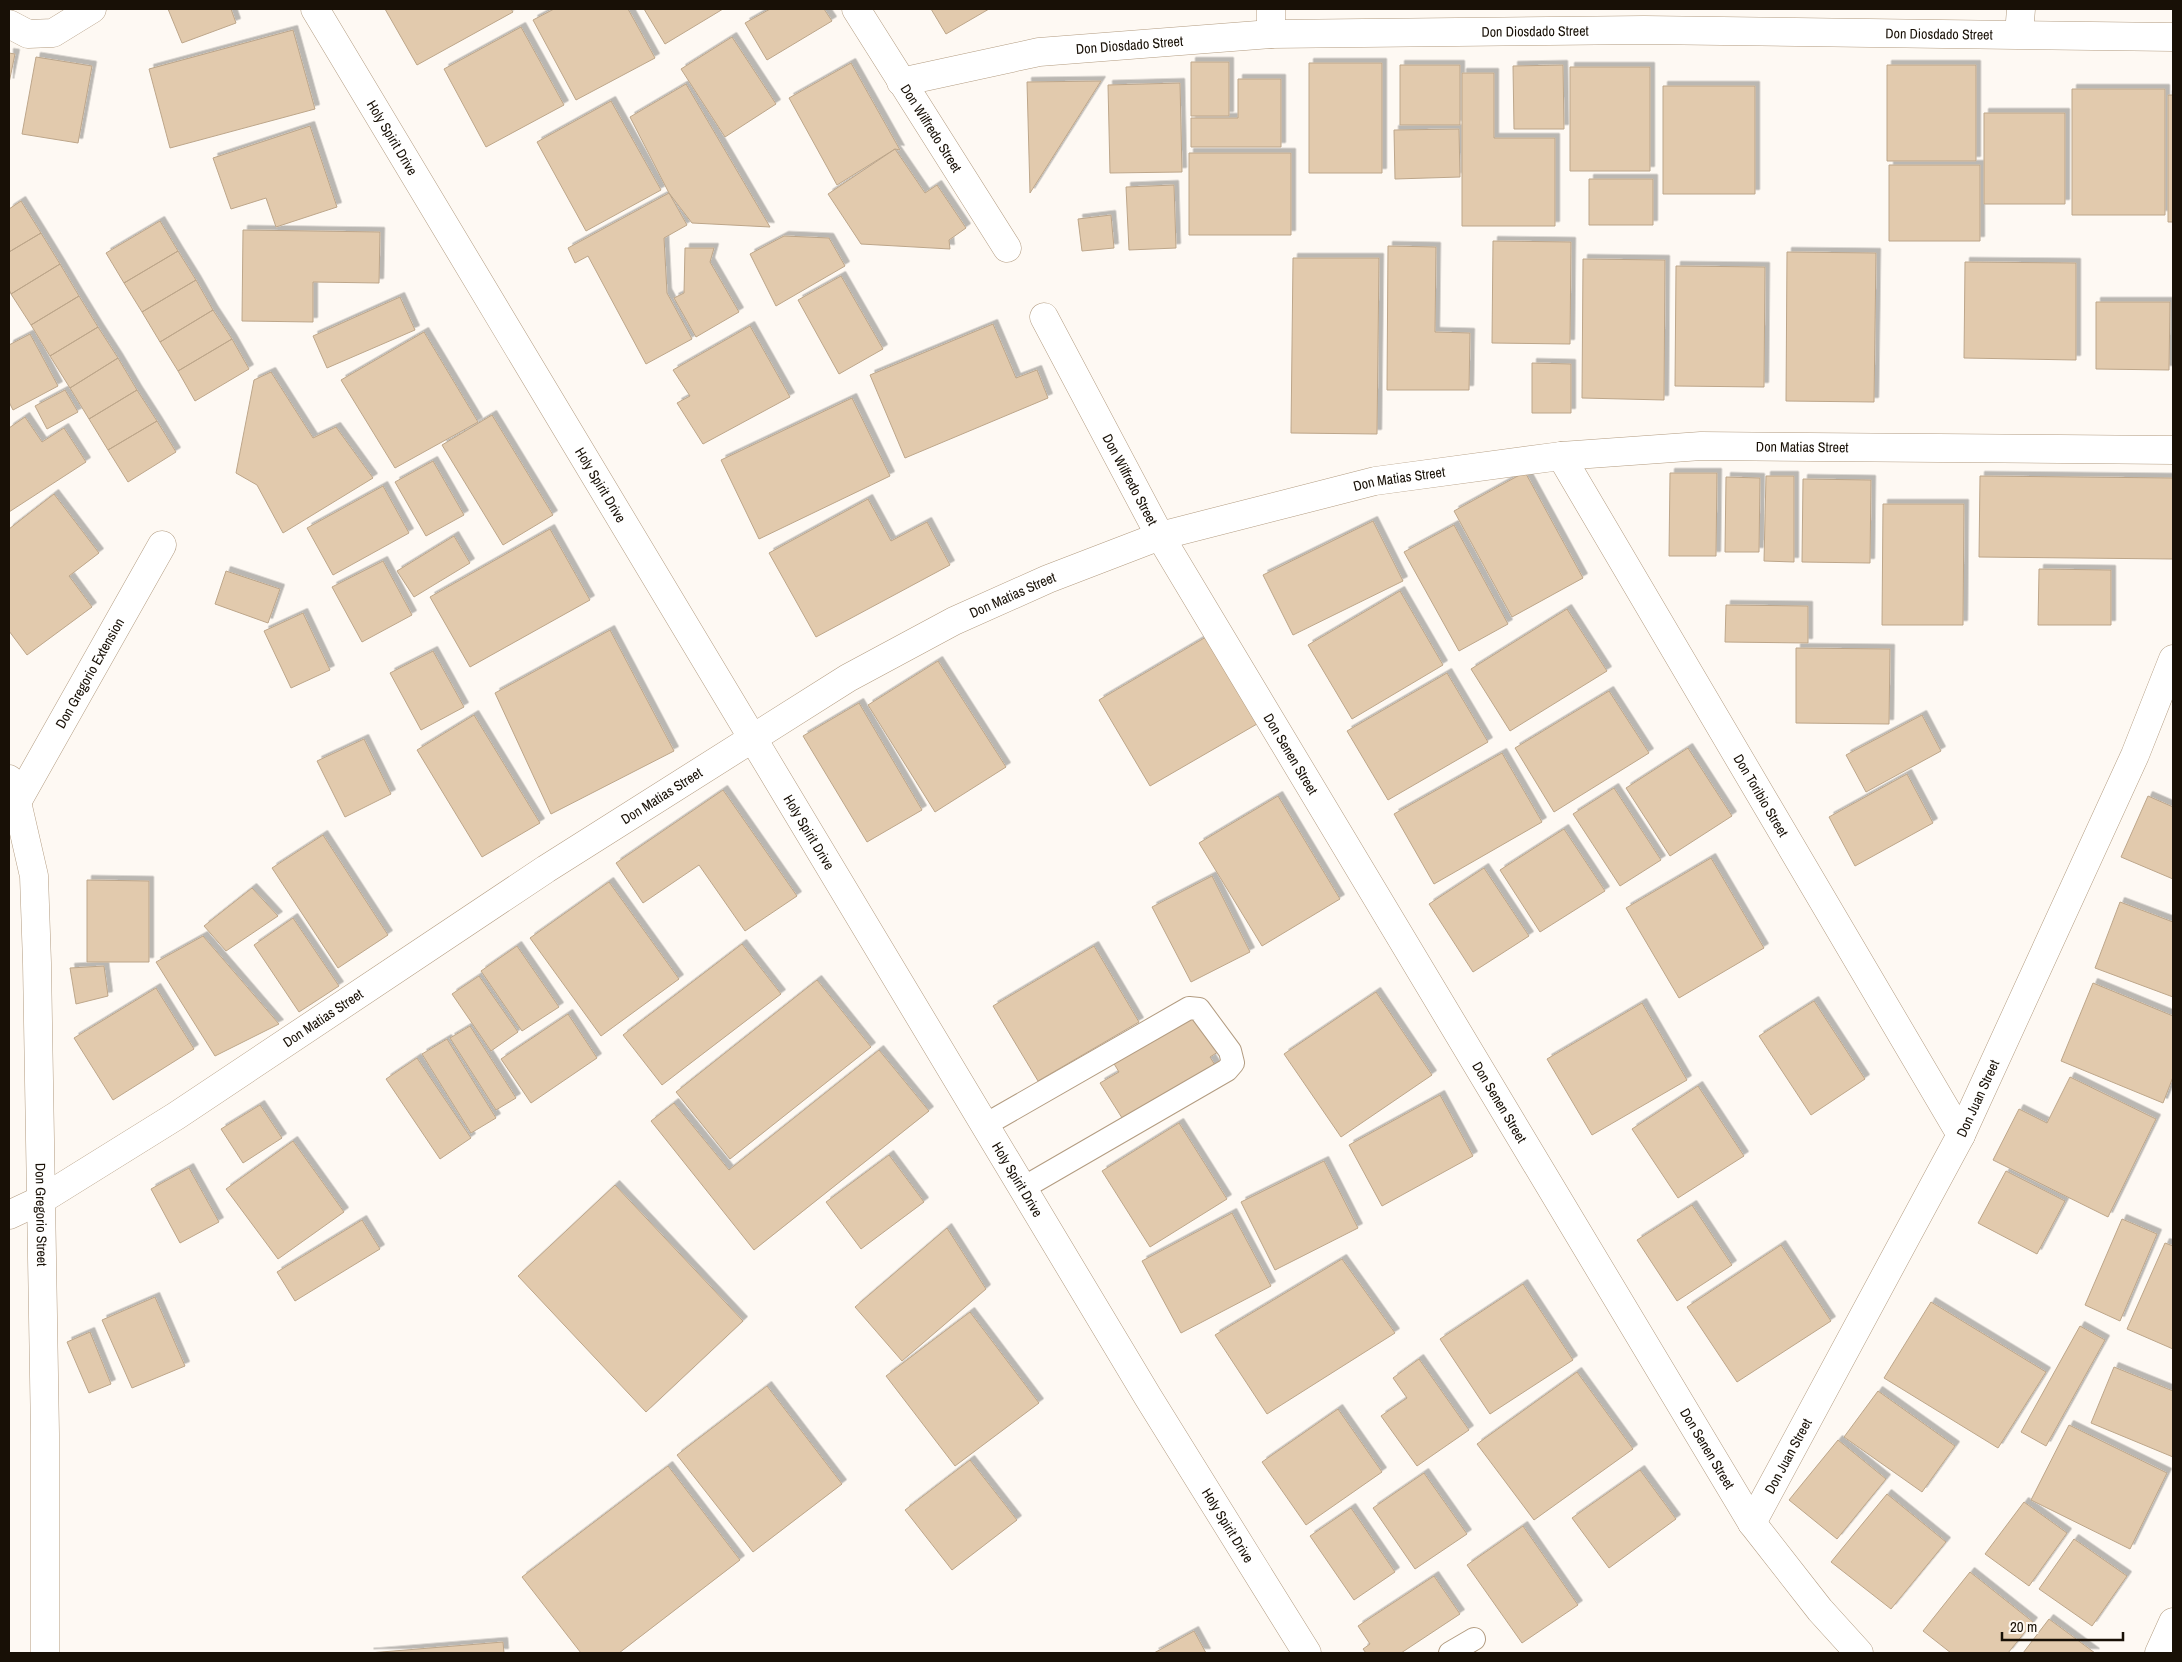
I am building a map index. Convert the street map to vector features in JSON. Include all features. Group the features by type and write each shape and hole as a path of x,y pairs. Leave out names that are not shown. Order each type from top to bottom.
{"street":[{"path":"9,24 28,34 53,33 92,9"},
{"name":"Holy Spirit Drive","path":"315,9 1023,1188 1266,1590 1307,1653"},
{"name":"Don Wilfredo Street","path":"856,9 1007,248"},
{"name":"Don Diosdado Street","path":"901,82 1039,52 1271,21 1644,19 2020,21 2173,37"},
{"name":"Don Wilfredo Street","path":"1044,317 1160,536"},
{"name":"Don Matias Street","path":"9,1215 41,1200 176,1116 546,869 848,678 954,621 1048,579 1160,536 1375,481 1561,456 1701,446 2173,450"},
{"name":"Don Toribio Street","path":"1561,456 1961,1135"},
{"name":"Don Senen Street","path":"1160,536 1752,1523 1820,1610 1859,1653"},
{"name":"Don Gregorio Extension","path":"13,790 162,545"},
{"name":"Don Juan Street","path":"1752,1523 1961,1135 2135,755 2173,659"},
{"name":"Don Gregorio Street","path":"13,790 34,876 45,1434 44,1653"},
{"path":"2159,1653 2173,1622"}],"lane":[{"path":"985,1125 1189,1008 1199,1009 1230,1051 1233,1062 1227,1070 1023,1188"},
{"path":"1450,1653 1474,1639"}],"building":[{"path":"168,9 231,9 236,23 182,43"},
{"path":"385,9 511,9 513,12 417,65"},
{"path":"554,9 628,9 655,58 576,100 533,20"},
{"path":"644,9 723,9 665,44"},
{"path":"770,9 824,9 832,21 767,60 745,23"},
{"path":"931,9 989,9 946,34"},
{"path":"521,27 564,105 486,147 444,69"},
{"path":"293,30 315,109 170,148 149,69"},
{"path":"732,37 776,104 725,137 681,69"},
{"path":"9,53 15,54 9,83"},
{"path":"36,57 92,66 78,143 22,134"},
{"path":"1191,62 1229,62 1229,116 1191,116"},
{"path":"851,63 900,150 895,149 837,185 789,98"},
{"path":"1309,63 1382,63 1382,173 1309,173"},
{"path":"1400,65 1460,65 1460,125 1400,125"},
{"path":"1563,65 1564,129 1514,129 1513,66"},
{"path":"1887,65 1976,65 1976,161 1887,161"},
{"path":"1570,67 1650,67 1650,171 1570,171"},
{"path":"1462,73 1494,73 1494,138 1555,138 1555,226 1462,226"},
{"path":"1238,79 1281,79 1281,147 1191,147 1191,118 1238,118"},
{"path":"1101,81 1030,193 1027,82"},
{"path":"1180,83 1182,172 1110,173 1108,85"},
{"path":"686,84 770,227 692,223 669,193 630,117"},
{"path":"1663,86 1755,86 1755,194 1663,194"},
{"path":"2072,89 2165,89 2165,215 2072,215"},
{"path":"2168,95 2173,95 2173,222 2168,222"},
{"path":"611,101 661,190 586,231 537,142"},
{"path":"1984,113 2065,113 2065,204 1984,204"},
{"path":"310,126 337,207 276,227 266,198 231,209 213,158"},
{"path":"1459,129 1460,177 1395,179 1394,130"},
{"path":"895,149 925,193 937,185 966,228 949,240 950,249 861,244 828,194"},
{"path":"1189,153 1291,153 1291,235 1189,235"},
{"path":"1889,165 1980,165 1980,241 1889,241"},
{"path":"1589,179 1653,179 1653,225 1589,225"},
{"path":"1174,185 1176,248 1129,250 1126,187"},
{"path":"669,193 687,225 664,238 667,293 692,339 646,364 588,256 575,263 568,248"},
{"path":"21,201 41,233 9,252 9,209"},
{"path":"1111,215 1114,248 1082,251 1078,219"},
{"path":"160,221 178,251 124,283 106,253"},
{"path":"243,230 380,232 379,283 313,282 313,322 242,321"},
{"path":"41,233 60,264 11,294 9,289 9,252"},
{"path":"784,236 829,238 845,266 776,306 750,254"},
{"path":"1493,241 1571,242 1570,344 1492,343"},
{"path":"1388,246 1436,247 1435,332 1470,333 1469,390 1387,390"},
{"path":"685,248 714,248 710,262 739,312 696,337 674,298 684,293"},
{"path":"178,251 196,280 142,312 124,283"},
{"path":"1787,252 1876,253 1874,402 1786,401"},
{"path":"1293,258 1379,258 1377,434 1291,433"},
{"path":"1583,259 1665,260 1664,400 1582,398"},
{"path":"1965,262 2076,263 2076,360 1964,358"},
{"path":"60,264 79,296 31,325 11,294"},
{"path":"1676,266 1765,267 1764,387 1675,386"},
{"path":"841,276 883,349 839,374 798,300"},
{"path":"196,280 213,310 160,342 142,312"},
{"path":"79,296 98,327 50,356 31,325"},
{"path":"400,297 415,330 327,368 313,336"},
{"path":"2096,302 2170,302 2169,370 2096,369"},
{"path":"213,310 232,339 178,371 160,342"},
{"path":"993,324 1016,378 1037,370 1048,398 905,458 870,375"},
{"path":"750,326 790,397 703,444 677,403 690,396 673,370"},
{"path":"98,327 118,358 70,388 50,356"},
{"path":"424,332 478,422 395,468 341,380"},
{"path":"30,334 58,386 13,410 9,402 9,345"},
{"path":"232,339 249,369 195,401 178,371"},
{"path":"118,358 137,390 89,419 70,388"},
{"path":"1532,363 1571,364 1571,413 1532,413"},
{"path":"271,372 313,438 336,427 373,478 283,533 257,485 236,473 254,380"},
{"path":"65,390 78,412 47,429 35,406"},
{"path":"137,390 157,421 108,450 89,419"},
{"path":"852,398 890,476 759,539 721,460"},
{"path":"492,415 553,515 503,545 442,445"},
{"path":"25,417 42,442 64,428 86,462 9,512 9,428"},
{"path":"157,421 176,452 128,482 108,450"},
{"path":"433,461 464,515 426,536 395,482"},
{"path":"1525,472 1583,578 1512,617 1454,511"},
{"path":"1670,473 1717,473 1716,556 1669,556"},
{"path":"1766,476 1794,476 1794,562 1764,561"},
{"path":"1980,476 2173,478 2173,559 1979,557"},
{"path":"1726,477 1760,478 1759,552 1725,552"},
{"path":"1803,479 1871,480 1870,563 1802,562"},
{"path":"383,486 409,533 333,575 307,528"},
{"path":"54,494 99,553 69,576 92,607 27,655 9,631 9,529"},
{"path":"868,499 891,541 927,522 950,565 816,637 769,553"},
{"path":"1883,504 1964,504 1963,625 1882,625"},
{"path":"1373,521 1403,581 1293,635 1263,575"},
{"path":"1454,525 1508,624 1459,651 1404,552"},
{"path":"550,529 590,600 470,667 430,597"},
{"path":"454,536 470,563 414,597 397,571"},
{"path":"383,561 412,615 362,642 332,587"},
{"path":"2039,569 2111,570 2111,625 2038,625"},
{"path":"226,571 280,589 268,623 215,604"},
{"path":"1400,591 1443,665 1352,719 1308,645"},
{"path":"1726,605 1808,606 1808,643 1725,642"},
{"path":"1567,609 1607,671 1510,731 1471,669"},
{"path":"303,613 330,670 291,688 264,631"},
{"path":"610,630 674,751 551,814 495,693"},
{"path":"1206,637 1257,724 1150,786 1099,700"},
{"path":"1796,648 1890,649 1889,724 1796,723"},
{"path":"433,651 464,707 421,730 390,673"},
{"path":"938,661 1006,767 935,812 868,705"},
{"path":"1447,673 1488,742 1388,800 1347,731"},
{"path":"1609,691 1649,753 1554,812 1515,748"},
{"path":"859,703 922,810 867,842 803,736"},
{"path":"474,715 540,823 482,857 417,750"},
{"path":"1922,715 1941,751 1866,792 1846,755"},
{"path":"364,739 391,794 345,817 317,761"},
{"path":"1688,748 1732,816 1670,856 1626,788"},
{"path":"1502,753 1542,822 1434,884 1394,814"},
{"path":"1907,774 1933,823 1855,866 1829,817"},
{"path":"1614,788 1661,860 1620,886 1573,814"},
{"path":"723,790 797,896 745,931 699,865 643,903 616,863"},
{"path":"1278,796 1340,899 1262,946 1199,843"},
{"path":"2148,796 2173,807 2173,879 2121,857"},
{"path":"1564,829 1605,891 1540,932 1500,870"},
{"path":"323,835 388,935 338,968 272,868"},
{"path":"1711,858 1764,948 1679,998 1626,908"},
{"path":"1484,868 1529,936 1473,972 1429,904"},
{"path":"1212,876 1250,952 1191,982 1152,907"},
{"path":"87,880 149,881 149,962 87,962"},
{"path":"609,882 679,979 601,1036 530,938"},
{"path":"252,888 278,916 226,951 204,926"},
{"path":"2120,902 2173,922 2173,997 2095,968"},
{"path":"293,918 339,986 299,1012 254,945"},
{"path":"203,936 279,1024 215,1056 156,962"},
{"path":"742,944 781,994 662,1085 623,1035"},
{"path":"517,946 559,1007 522,1031 481,971"},
{"path":"1094,946 1139,1022 1038,1081 993,1006"},
{"path":"104,966 108,996 76,1004 70,968"},
{"path":"479,976 518,1032 491,1051 452,994"},
{"path":"817,980 871,1047 730,1159 676,1092"},
{"path":"2093,983 2173,1016 2173,1077 2163,1103 2061,1061"},
{"path":"156,988 194,1049 113,1100 74,1038"},
{"path":"1376,992 1432,1075 1341,1137 1284,1054"},
{"path":"1814,1001 1865,1079 1811,1115 1759,1036"},
{"path":"1642,1003 1687,1080 1592,1135 1547,1059"},
{"path":"568,1014 597,1058 531,1103 501,1059"},
{"path":"1189,1014 1196,1024 1202,1020 1221,1050 1210,1057 1215,1065 1124,1121 1100,1083 1119,1072 1113,1062"},
{"path":"470,1026 516,1098 496,1110 450,1038"},
{"path":"447,1039 496,1118 471,1133 422,1054"},
{"path":"879,1050 929,1111 754,1250 651,1121 674,1103 729,1170"},
{"path":"417,1058 471,1138 440,1159 386,1079"},
{"path":"2070,1077 2156,1119 2108,1217 1993,1160 2019,1109 2047,1123"},
{"path":"1698,1086 1744,1156 1678,1198 1632,1129"},
{"path":"1440,1095 1473,1156 1382,1206 1349,1145"},
{"path":"260,1105 282,1138 243,1163 221,1129"},
{"path":"1179,1123 1227,1199 1150,1247 1102,1171"},
{"path":"293,1141 344,1212 278,1259 226,1189"},
{"path":"889,1155 924,1202 861,1249 826,1202"},
{"path":"1324,1161 1358,1228 1275,1270 1241,1202"},
{"path":"189,1168 219,1222 180,1243 151,1189"},
{"path":"2006,1171 2065,1201 2037,1254 1978,1223"},
{"path":"615,1185 743,1321 646,1412 518,1276"},
{"path":"1692,1205 1732,1265 1677,1301 1637,1240"},
{"path":"1232,1213 1271,1286 1181,1333 1142,1261"},
{"path":"2122,1219 2157,1234 2120,1321 2085,1305"},
{"path":"362,1220 380,1249 295,1301 277,1272"},
{"path":"947,1228 986,1289 902,1361 855,1307"},
{"path":"2165,1243 2173,1246 2173,1349 2127,1329"},
{"path":"1781,1245 1831,1321 1737,1382 1687,1307"},
{"path":"1342,1259 1395,1333 1267,1414 1215,1335"},
{"path":"1523,1284 1573,1360 1490,1414 1440,1339"},
{"path":"155,1297 185,1366 132,1388 102,1320"},
{"path":"1931,1302 2046,1372 1998,1448 1884,1378"},
{"path":"970,1312 1039,1403 955,1466 886,1376"},
{"path":"2080,1326 2105,1340 2046,1446 2021,1432"},
{"path":"90,1332 111,1384 89,1393 67,1342"},
{"path":"1419,1359 1469,1430 1417,1466 1381,1416 1407,1398 1393,1378"},
{"path":"2114,1367 2173,1391 2173,1457 2091,1423"},
{"path":"1577,1372 1633,1449 1534,1520 1477,1444"},
{"path":"767,1386 842,1484 753,1552 677,1455"},
{"path":"1878,1391 1955,1446 1922,1492 1844,1437"},
{"path":"1338,1409 1382,1472 1306,1525 1262,1462"},
{"path":"2069,1425 2167,1473 2130,1549 2031,1500"},
{"path":"1838,1440 1886,1479 1837,1539 1789,1500"},
{"path":"970,1460 1017,1520 952,1570 905,1510"},
{"path":"668,1466 740,1560 619,1653 581,1653 522,1577"},
{"path":"1640,1470 1676,1519 1609,1568 1572,1518"},
{"path":"1424,1473 1467,1534 1415,1569 1373,1508"},
{"path":"1887,1494 1946,1542 1891,1609 1831,1562"},
{"path":"2024,1502 2067,1533 2029,1586 1985,1554"},
{"path":"1351,1508 1395,1572 1354,1600 1310,1536"},
{"path":"1523,1526 1578,1605 1522,1643 1467,1565"},
{"path":"2074,1539 2127,1576 2092,1626 2039,1589"},
{"path":"1970,1572 2033,1622 2008,1653 1951,1653 1923,1631"},
{"path":"1434,1576 1460,1614 1401,1653 1366,1653 1363,1649 1370,1644 1358,1626"},
{"path":"2049,1619 2095,1653 2023,1653"},
{"path":"1194,1631 1206,1653 1154,1653"},
{"path":"503,1642 504,1653 369,1653"}]}
